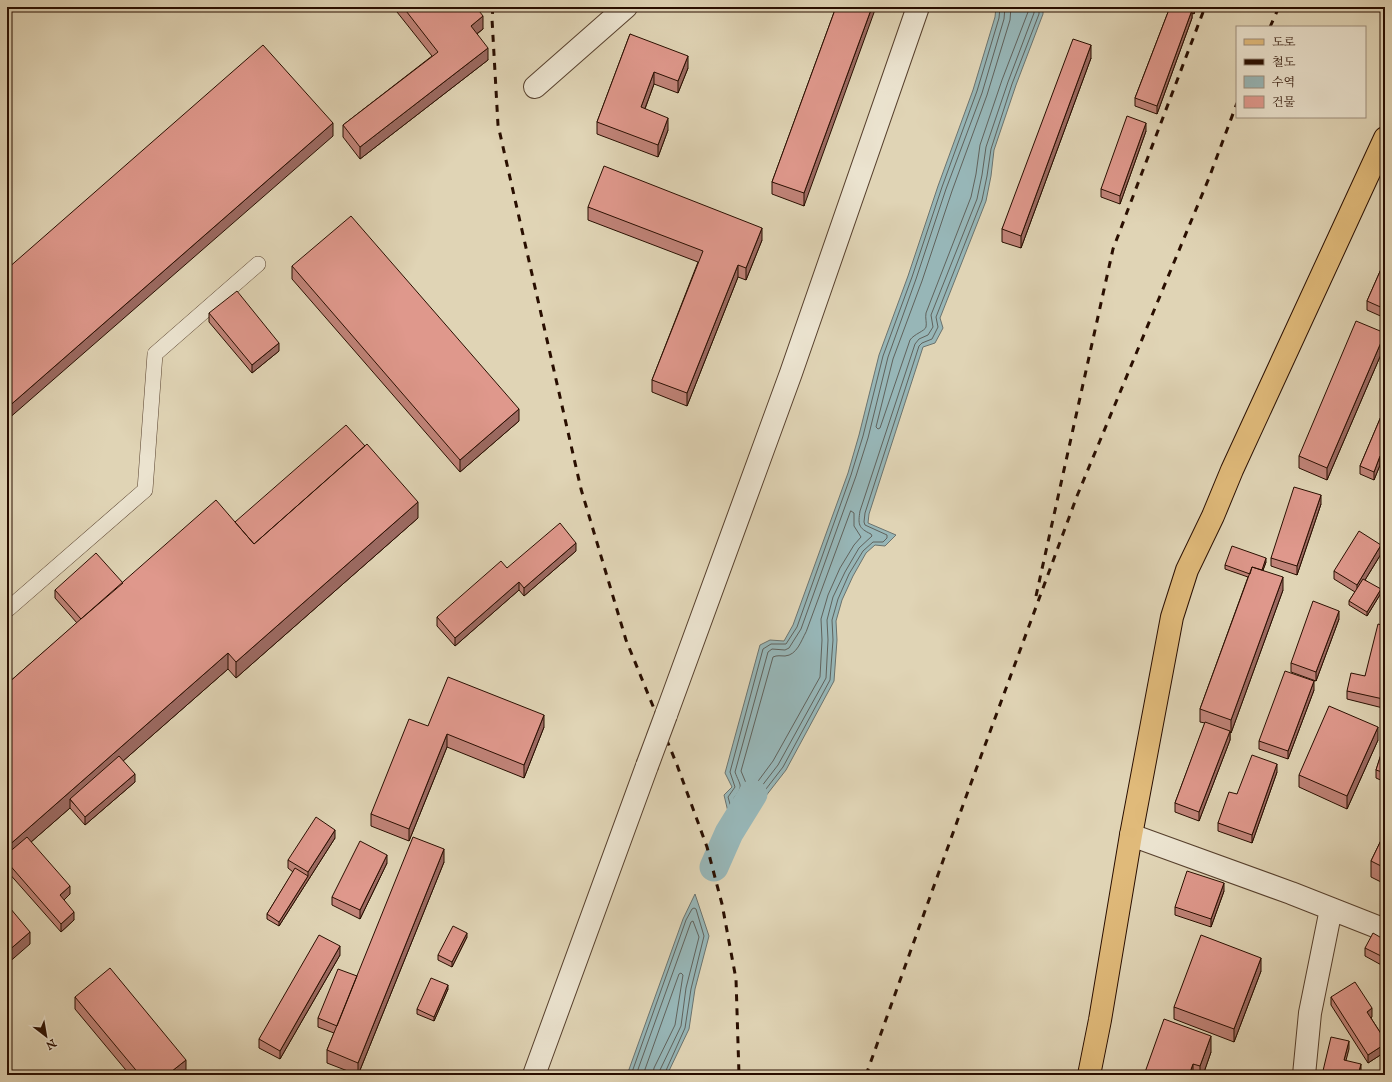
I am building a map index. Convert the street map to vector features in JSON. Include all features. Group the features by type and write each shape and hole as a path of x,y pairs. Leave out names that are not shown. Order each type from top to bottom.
{"main road":[{"path":"1089,1075 1100,1020 1131,835 1172,617 1187,570 1385,138"}],"street":[{"path":"535,87 626,7"},
{"path":"534,1075 791,373 918,7"},
{"path":"1131,835 1331,908 1385,930"},
{"path":"1304,1075 1310,1013 1331,908"}],"lane":[{"path":"7,610 145,490 155,354 258,264"}],"water":[{"path":"996,7 1043,7 1043,14 1016,85 994,150 986,201 940,318 943,328 935,343 923,347 869,514 868,523 896,535 885,546 875,545 866,553 853,576 842,600 836,621 837,640 834,681 786,770 734,837 724,795 732,787 725,773 760,645 770,640 784,641 793,625 848,473 879,355 973,90 995,17"},
{"path":"695,894 709,936 695,989 689,1029 667,1075 627,1075 683,919"}],"building":[{"path":"403,7 476,7 483,16 471,26 488,48 360,147 343,125 438,52"},
{"path":"836,7 872,7 804,193 772,182"},
{"path":"1170,7 1185,7 1192,10 1157,106 1135,98"},
{"path":"630,34 688,56 678,81 654,72 641,107 668,118 658,145 597,122"},
{"path":"1073,39 1091,45 1021,236 1002,229"},
{"path":"263,45 333,123 7,408 7,269"},
{"path":"1127,116 1146,123 1120,196 1101,189"},
{"path":"604,166 762,228 746,268 738,265 687,393 652,380 703,251 588,207"},
{"path":"351,216 519,409 460,460 292,266"},
{"path":"1385,260 1385,309 1367,301"},
{"path":"237,291 279,343 252,365 209,313"},
{"path":"1356,321 1385,333 1327,468 1299,456"},
{"path":"1385,407 1385,458 1380,456 1374,472 1360,466"},
{"path":"346,425 365,446 254,544 235,522"},
{"path":"367,444 418,502 236,662 228,653 7,847 7,684 216,500 254,544"},
{"path":"1294,487 1321,495 1297,566 1271,558"},
{"path":"560,523 576,543 524,588 519,582 455,638 437,617 501,561 507,568"},
{"path":"1359,531 1381,545 1357,585 1334,571"},
{"path":"1232,546 1266,558 1262,570 1252,567 1250,574 1225,565"},
{"path":"96,553 123,583 81,619 55,590"},
{"path":"1252,567 1283,577 1231,720 1200,709"},
{"path":"1363,579 1381,589 1367,612 1349,601"},
{"path":"1313,601 1339,611 1316,672 1291,663"},
{"path":"1378,624 1385,626 1385,690 1383,699 1347,691 1351,673 1365,676"},
{"path":"1285,671 1314,681 1288,751 1259,741"},
{"path":"448,677 544,715 524,765 447,734 409,829 371,814 409,719 428,726"},
{"path":"1329,706 1378,727 1347,796 1299,775"},
{"path":"1205,722 1230,731 1199,812 1175,803"},
{"path":"1385,742 1385,773 1376,770"},
{"path":"1252,755 1277,764 1252,835 1218,823 1229,792 1237,794"},
{"path":"119,756 135,774 85,817 70,799"},
{"path":"316,817 335,830 308,872 288,860"},
{"path":"1385,832 1385,868 1371,861"},
{"path":"27,837 70,886 60,895 74,912 61,924 7,862 7,854"},
{"path":"413,837 444,849 358,1063 327,1050"},
{"path":"360,841 387,855 360,910 332,897"},
{"path":"295,868 308,876 279,922 267,914"},
{"path":"1187,871 1224,883 1211,919 1175,907"},
{"path":"10,908 30,932 7,952 7,910"},
{"path":"453,926 467,933 452,962 438,955"},
{"path":"1373,933 1385,940 1385,958 1365,948"},
{"path":"319,935 340,946 280,1051 259,1039"},
{"path":"1201,935 1261,958 1234,1029 1174,1007"},
{"path":"110,968 186,1060 167,1075 140,1075 75,997"},
{"path":"338,969 357,976 337,1026 318,1018"},
{"path":"431,978 448,985 434,1017 417,1009"},
{"path":"1355,982 1372,1008 1367,1012 1385,1040 1385,1044 1368,1055 1331,997"},
{"path":"1164,1019 1211,1036 1200,1066 1193,1064 1189,1075 1144,1075"},
{"path":"1331,1037 1349,1041 1344,1060 1361,1064 1358,1075 1322,1075"},
{"path":"258,1071 269,1075 256,1075"}],"waterway":[{"path":"714,867 729,833 753,794"}],"railway":[{"path":"493,7 492,19 498,125 581,489 626,640 677,765 707,847 722,904 736,979 739,1075"},
{"path":"1036,596 1113,249 1205,7"},
{"path":"1270,26 1279,7"},
{"path":"866,1075 967,794 1077,496 1209,178 1236,106"}]}
